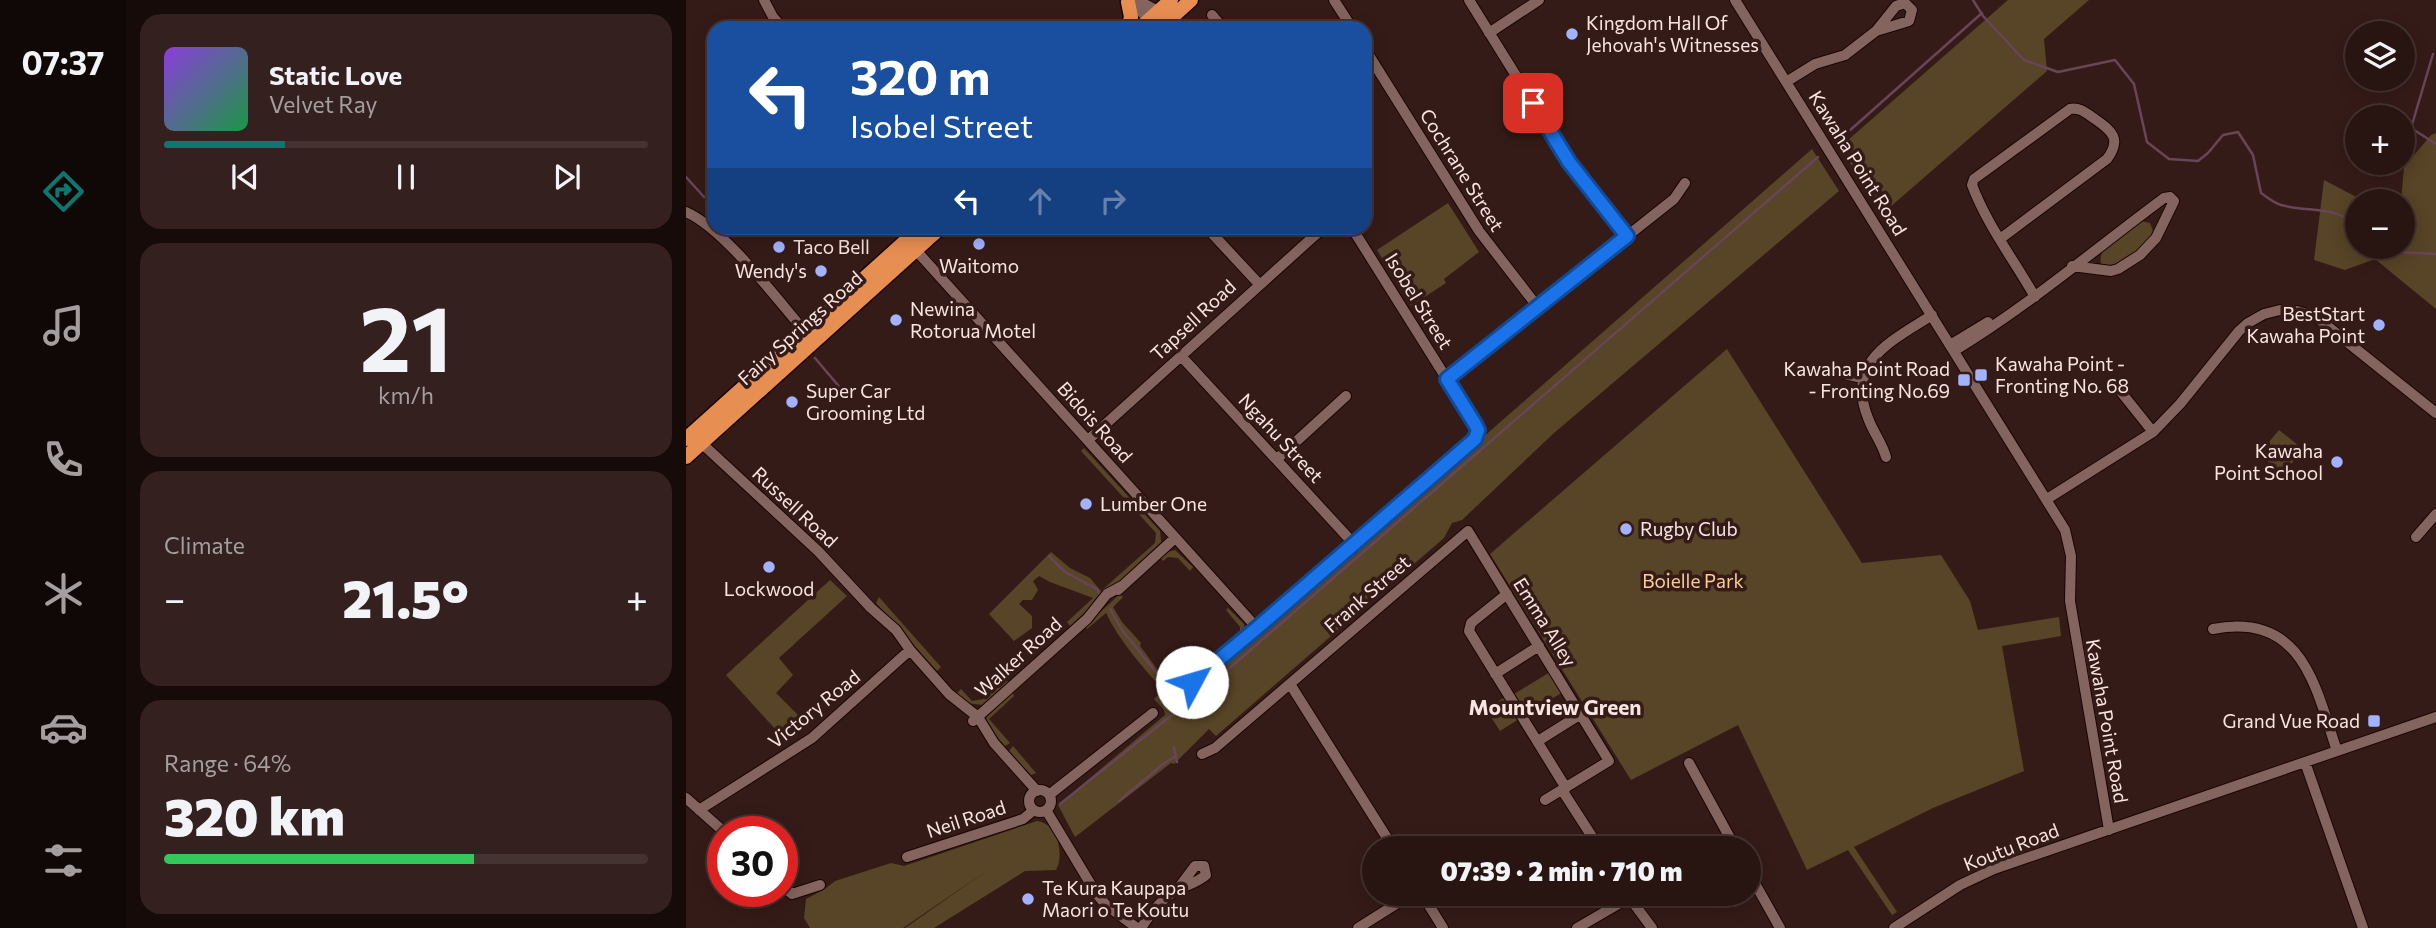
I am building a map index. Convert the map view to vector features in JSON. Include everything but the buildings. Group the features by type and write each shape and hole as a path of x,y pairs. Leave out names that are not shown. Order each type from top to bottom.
{"highway":[{"path":"1154,19 1171,0"},
{"path":"1154,19 1167,13 1182,0"},
{"path":"1154,19 1191,0"},
{"path":"1130,1 1130,21"},
{"name":"Fairy Springs Road","path":"911,245 916,235"},
{"name":"Fairy Springs Road","path":"686,457 693,438 911,245 928,235"}],"street":[{"path":"764,0 777,21"},
{"path":"1334,0 1348,21"},
{"path":"1469,0 1569,162 1627,236"},
{"path":"1489,33 1539,0"},
{"name":"Kawaha Point Road","path":"1735,0 2065,530 2071,556 2070,601 2109,830 2305,762"},
{"path":"1130,1 1145,15 1154,19"},
{"path":"1212,15 1217,21"},
{"path":"1786,82 1815,64 1845,55 1877,31"},
{"name":"Cochrane Street","path":"1372,60 1479,232 1537,306"},
{"path":"2000,239 2107,159 2115,142 2110,130 2081,110 2070,109 1979,174 1972,186 2000,239 2035,297"},
{"path":"1447,379 1674,199 1685,183"},
{"path":"1952,348 2009,316 2072,266 2164,198 2170,197 2174,201 2156,238 2129,262 2111,271 2072,266"},
{"path":"686,212 701,218 707,224"},
{"path":"718,235 809,336"},
{"path":"1214,235 1259,284"},
{"name":"Tapsell Road","path":"1088,440 1315,235"},
{"name":"Isobel Street","path":"1354,544 1475,439 1478,430 1356,235"},
{"name":"Bidois Road","path":"911,245 1257,628"},
{"path":"2047,499 2153,432 2180,404 2239,331 2256,317 2280,310 2306,313 2325,322 2436,413"},
{"path":"1886,457 1867,417 1862,378 1875,354 1932,315"},
{"name":"Ngahu Street","path":"1181,356 1354,544"},
{"path":"1831,371 1862,378"},
{"path":"2113,383 2153,432"},
{"path":"1278,459 1346,396"},
{"name":"Russell Road","path":"693,438 818,551 872,608 884,626 975,719 1037,791"},
{"path":"2416,537 2436,514"},
{"name":"Emma Alley","path":"1468,531 1609,761 1564,789"},
{"name":"Frank Street","path":"1202,754 1215,748 1468,531"},
{"name":"Walker Road","path":"975,719 1087,619 1107,594 1122,586 1175,538"},
{"path":"1192,682 1354,544"},
{"path":"1507,594 1469,627 1592,836"},
{"path":"2213,629 2238,626 2261,629 2292,646 2309,670 2337,751"},
{"path":"1495,674 1539,646"},
{"name":"Victory Road","path":"699,810 812,738 910,650"},
{"path":"1290,684 1386,836"},
{"path":"1049,795 1153,712"},
{"path":"1538,741 1581,713"},
{"path":"2362,928 2305,762 2436,717"},
{"path":"1689,763 1729,836"},
{"path":"1545,800 1564,789"},
{"path":"1037,791 1044,791 1049,795 1051,804 1046,810 1034,810 1030,800 1037,791"},
{"path":"686,798 707,817"},
{"name":"Neil Road","path":"907,857 1023,819 1034,810"},
{"path":"1046,810 1087,881 1100,899 1131,928"},
{"name":"Koutu Road","path":"1894,928 1970,880 2109,830"},
{"path":"798,892 820,885"},
{"path":"1114,911 1139,928 1157,905 1177,890"},
{"path":"1761,894 1780,928"},
{"path":"1358,928 1393,906"},
{"path":"1429,906 1443,928"},
{"path":"1577,928 1612,906"},
{"path":"1636,906 1652,928"}],"green space":[{"path":"2008,0 2089,0 2044,39 2047,71 1882,214 1840,147"},
{"path":"2436,133 2436,309 2375,259 2415,259 2415,189 2402,189 2403,175 2415,175 2415,154 2431,135"},
{"path":"1812,149 1839,191 1554,433 1462,520 1452,523 1444,538 1216,736 1209,729 1174,764 1171,763 1075,837 1058,805 1165,715 1154,699 1163,690 1139,663 1106,613 1087,629 1085,626 1120,594 1123,597 1113,607 1122,622 1169,682 1191,693"},
{"path":"2324,180 2345,191 2345,259 2375,259 2345,270 2314,260"},
{"path":"1448,203 1479,252 1444,279 1446,283 1411,306 1377,250"},
{"path":"2141,221 2150,223 2153,231 2146,243 2120,262 2106,267 2101,264 2103,251 2108,245"},
{"name":"Boielle Park","path":"1727,349 1862,563 1941,555 1970,601 1978,630 2059,617 2061,636 2002,646 2024,771 1933,808 1854,847 1897,912 1892,915 1848,850 1807,870 1738,725 1631,780 1490,554"},
{"path":"2279,430 2303,449 2283,474 2259,454"},
{"path":"1084,448 1160,531 1161,542 1118,583 1099,596 1070,626 1067,622 1093,598 1039,576 1033,581 1038,590 1032,600 1023,600 1019,604 1032,616 1032,628 1014,641 989,614 1051,552 1070,568 1090,578 1101,591 1155,543 1156,533 1081,451"},
{"path":"1175,550 1193,567 1190,571 1178,558 1168,557 1163,561 1160,557"},
{"path":"830,580 847,596 779,658 793,675 776,693 809,726 786,741 726,675"},
{"path":"879,597 941,667 937,671 876,603"},
{"path":"1228,608 1244,624 1244,631 1222,651 1218,649 1240,631 1240,627 1226,610"},
{"path":"1550,672 1563,692 1527,714 1514,694"},
{"path":"1005,679 1008,682 982,705 967,703 957,693 961,689 972,701 983,699"},
{"path":"1012,692 1014,696 989,719 1010,743 1005,746 988,727 986,718"},
{"path":"1505,697 1519,719 1500,731 1486,709"},
{"path":"1013,746 1036,773 1031,775 1009,751"},
{"path":"1037,821 1050,827 1057,840 1060,856 1056,870 1025,871 934,928 905,928 988,870 903,928 810,928 804,918 806,899 835,881 891,863 904,866"}],"waterway":[{"path":"1973,0 1983,16 2024,60 2058,72 2115,60 2134,84 2147,142 2169,159 2198,161 2223,135 2238,132 2253,155 2261,193 2281,205 2345,217"},
{"path":"1839,140 1982,13"},
{"path":"2433,54 2411,128 2436,144"},
{"path":"1110,609 1122,630 1172,692 1189,698 1201,693 1818,157"},
{"path":"686,177 704,197"},
{"path":"2415,253 2436,254"},
{"path":"815,358 842,390 853,388"},
{"path":"1049,556 1065,572 1097,589 1100,595"},
{"path":"1060,804 1182,707 1189,698"},
{"path":"1174,747 1177,762"},
{"path":"1119,801 1176,756"}],"place":[{"name":"Kingdom Hall Of Jehovah's Witnesses","path":"1572,34"},
{"name":"Waitomo","path":"979,244"},
{"name":"Taco Bell","path":"779,247"},
{"name":"Wendy's","path":"821,271"},
{"name":"Newina Rotorua Motel","path":"896,320"},
{"name":"BestStart Kawaha Point","path":"2379,325"},
{"name":"Kawaha Point - Fronting No. 68","path":"1981,375"},
{"name":"Kawaha Point Road - Fronting No.69","path":"1964,380"},
{"name":"Super Car Grooming Ltd","path":"792,402"},
{"name":"Kawaha Point School","path":"2337,462"},
{"name":"Lumber One","path":"1086,504"},
{"name":"Rugby Club","path":"1626,529"},
{"name":"Lockwood","path":"769,567"},
{"name":"Grand Vue Road","path":"2374,721"},
{"name":"Te Kura Kaupapa Maori o Te Koutu","path":"1028,899"}],"district":[{"name":"Mountview Green","path":"1555,708"}],"route":[{"path":"1192,682 1475,439 1478,430 1447,379 1627,236 1569,162 1533,103"}]}
